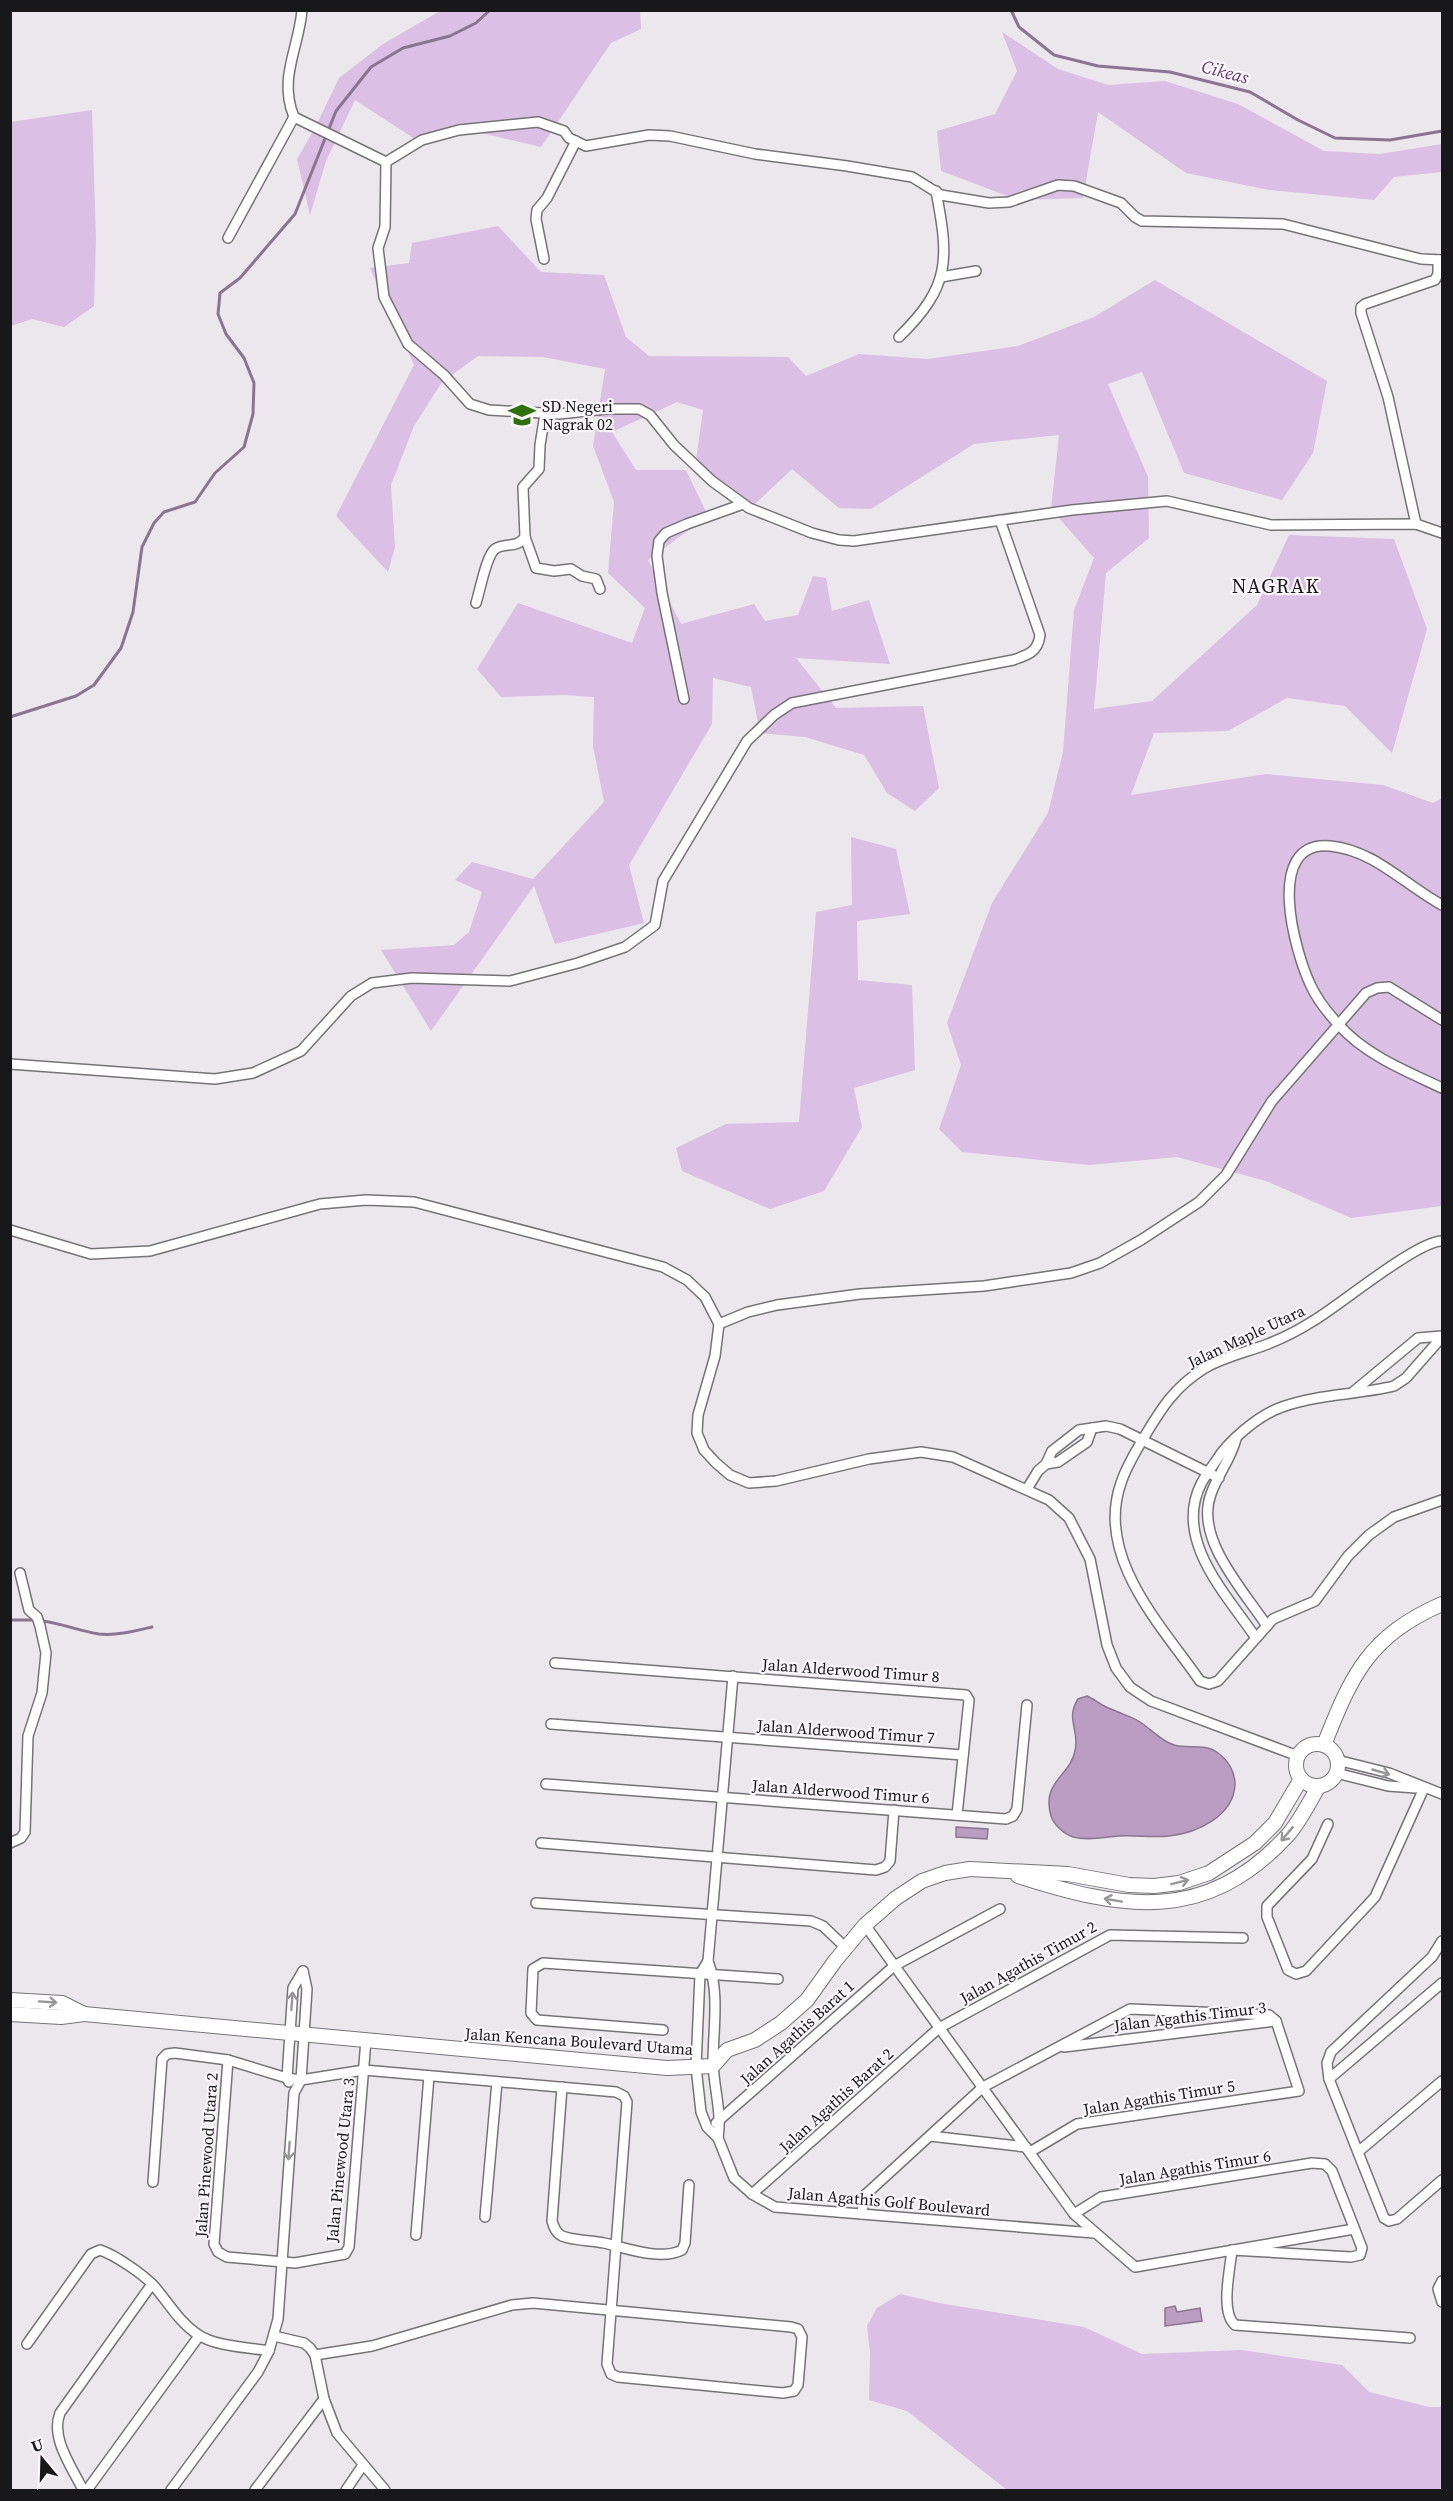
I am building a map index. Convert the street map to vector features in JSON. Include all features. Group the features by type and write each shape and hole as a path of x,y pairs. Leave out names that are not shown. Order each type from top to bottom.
{"street":[{"path":"302,10 291,52 288,80 289,104 294,117 386,162"},
{"path":"228,238 294,117"},
{"path":"386,162 422,140 459,130 538,122 564,131 576,141 589,147 649,135 670,136 755,154 912,177 941,195 1000,204 1048,188 1066,185 1121,203 1142,221 1283,224 1421,259 1440,260 1435,280 1365,304 1361,308 1388,397 1416,524"},
{"path":"544,259 536,219 537,210 547,198 576,141"},
{"path":"386,162 385,227 378,248 384,297 408,344 444,375 470,404 489,410 544,414 639,409 650,415 674,445 712,482 742,504 800,529 839,540 854,541 1127,503 1167,501 1270,525 1416,524 1443,533"},
{"path":"899,337 917,320 930,302 941,277 945,259 936,191"},
{"path":"941,277 950,273 976,271"},
{"path":"544,414 538,472 523,487 525,537 536,568 554,571 571,569 582,576 596,579 600,589"},
{"path":"684,699 662,593 657,556 659,541 666,533 742,504"},
{"path":"10,1064 215,1079 254,1073 301,1051 351,996 372,983 412,978 510,981 578,963 625,947 656,925 663,881 747,741 774,715 792,703 1013,660 1030,655 1039,646 1040,635 1000,520"},
{"path":"476,603 492,553 499,547 518,543 525,537"},
{"path":"1443,905 1380,864 1356,853 1331,846 1312,847 1302,852 1294,866 1289,915 1312,988 1338,1025 1371,1051 1402,1071 1443,1088"},
{"path":"718,1324 748,1312 777,1305 860,1294 984,1286 1071,1272 1100,1263 1141,1240 1199,1202 1226,1175 1272,1101 1366,993 1377,988 1389,987 1443,1020"},
{"path":"10,1230 91,1254 150,1251 320,1204 366,1200 414,1202 663,1267 687,1280 705,1298 718,1324 716,1356 698,1415 697,1433 704,1450 730,1475 749,1483 776,1481 869,1459 921,1452 953,1457 1027,1489 1049,1500 1069,1518 1080,1537 1090,1559 1107,1645 1116,1668 1130,1687 1151,1701 1298,1756"},
{"name":"Jalan Maple Utara","path":"1256,1638 1218,1681 1209,1684 1200,1681 1133,1584 1122,1561 1116,1537 1115,1510 1120,1485 1142,1440 1164,1403 1183,1383 1206,1368 1302,1328 1335,1308 1419,1247 1443,1241"},
{"path":"1443,1337 1406,1378 1394,1386 1302,1401 1279,1408 1257,1421 1224,1447 1201,1485 1195,1502 1196,1539 1202,1558 1256,1638 1273,1619 1315,1601 1348,1556 1369,1535 1394,1517 1443,1500"},
{"path":"1351,1394 1418,1338 1443,1337"},
{"path":"1027,1489 1046,1464 1052,1450 1079,1430 1106,1426 1120,1429 1219,1478"},
{"path":"1236,1439 1232,1455 1210,1494 1206,1513 1209,1532 1216,1550 1267,1626"},
{"path":"10,1843 21,1838 25,1832 28,1736 42,1693 46,1653 39,1622 29,1610 20,1573"},
{"path":"1324,1745 1341,1703 1371,1651 1419,1614 1443,1604"},
{"name":"Jalan Alderwood Timur 8","path":"555,1663 966,1695 969,1700 963,1755"},
{"path":"718,2138 721,2121 713,2066 714,1975 708,1960 733,1676"},
{"name":"Jalan Alderwood Timur 6","path":"546,1784 1006,1819 1013,1816 1017,1809 1027,1705"},
{"name":"Jalan Alderwood Timur 7","path":"551,1724 963,1755"},
{"path":"1324,1745 1330,1749 1337,1766 1329,1782 1319,1786 1302,1779 1296,1768 1298,1756 1309,1746 1324,1745"},
{"path":"957,1815 963,1755"},
{"path":"1337,1766 1389,1773 1443,1794"},
{"name":"Jalan Kencana Boulevard Utama","path":"10,2014 61,2017 84,2014 667,2068 713,2066 727,2050 755,2040 781,2023 807,2000 866,1925 896,1898 921,1881 945,1873 997,1870 1068,1874 1128,1885 1154,1886 1179,1883 1209,1873 1255,1843 1275,1823 1302,1779"},
{"name":"Jalan Kencana Boulevard Utama","path":"997,1870 1065,1891 1126,1902 1155,1904 1183,1900 1216,1889 1266,1856 1288,1834 1319,1786"},
{"path":"1328,1824 1312,1859 1267,1906 1267,1917 1288,1970 1296,1974 1306,1971 1375,1898 1424,1788"},
{"path":"541,1843 876,1870 885,1867 890,1861 894,1810"},
{"path":"536,1904 811,1921 823,1926 846,1948"},
{"name":"Jalan Agathis Barat 1","path":"707,2127 721,2121 894,1966 1000,1909"},
{"path":"866,1925 1074,2214 1124,2260 1135,2267 1232,2250 1354,2229 1362,2248 1360,2255 1351,2257 1232,2250"},
{"name":"Jalan Agathis Timur 2","path":"939,2028 1110,1935 1243,1938"},
{"path":"1443,1941 1432,1957 1331,2052 1327,2063 1329,2079 1384,2218 1389,2221 1397,2218 1443,2180"},
{"path":"708,1960 699,1974 696,2067 701,2112 707,2127 718,2138"},
{"path":"663,2030 537,2020 531,2013 533,1969 543,1963 778,1979"},
{"path":"171,2490 258,2372 274,2336 294,2093 301,2080 297,2034 293,1988 303,1971 307,1989 297,2034 287,2078 294,2093"},
{"path":"1329,2079 1443,1983"},
{"name":"Jalan Kencana Boulevard Utama","path":"10,2000 62,2003 84,2014"},
{"name":"Jalan Agathis Timur 3","path":"862,2214 864,2196 983,2087 1130,2009 1269,2015 1276,2021"},
{"name":"Jalan Agathis Timur 3","path":"1058,2048 1276,2021"},
{"name":"Jalan Agathis Timur 5","path":"1028,2149 1077,2124 1299,2091 1276,2021"},
{"name":"Jalan Agathis Barat 2","path":"752,2194 939,2028"},
{"name":"Jalan Pinewood Utara 3","path":"281,2262 295,2263 345,2254 349,2247 366,2040"},
{"path":"153,2181 162,2060 167,2054 228,2060 301,2080 364,2070 616,2092 624,2096 627,2102 617,2247 612,2310 607,2364 611,2374 618,2377 783,2393 794,2391 798,2385 802,2337 798,2329 612,2310 533,2303 512,2305 372,2346 315,2355"},
{"name":"Jalan Pinewood Utara 2","path":"228,2060 214,2244 218,2252 227,2257 281,2262"},
{"path":"416,2235 429,2076"},
{"path":"1358,2152 1443,2081"},
{"path":"485,2217 497,2082"},
{"path":"562,2087 552,2221 555,2231 563,2236 631,2251 674,2254 682,2250 685,2243 689,2186"},
{"path":"930,2136 1028,2149"},
{"name":"Jalan Agathis Golf Boulevard","path":"718,2138 734,2178 752,2194 776,2207 1094,2233"},
{"name":"Jalan Agathis Timur 6","path":"1074,2214 1101,2197 1312,2163 1325,2164 1332,2171 1354,2229"},
{"path":"27,2344 91,2254 100,2250 109,2253 152,2284 198,2336 269,2351"},
{"path":"1232,2250 1227,2308 1229,2319 1235,2325 1410,2338"},
{"path":"1443,2281 1438,2289 1443,2302"},
{"path":"152,2284 60,2413 56,2422 56,2433 85,2490 198,2336"},
{"path":"274,2336 304,2343 315,2355 324,2399 337,2433 386,2490"},
{"path":"255,2490 324,2399"},
{"path":"346,2490 363,2464"}],"shaded area":[{"path":"440,11 640,11 641,29 611,43 541,147 469,130 418,141 355,100 326,161 310,215 297,159 339,78 383,44"},
{"path":"1002,32 1058,69 1108,85 1165,81 1238,104 1324,151 1380,154 1442,144 1442,172 1394,177 1374,200 1269,190 1186,173 1098,112 1083,198 1018,200 941,171 937,131 995,114 1017,71"},
{"path":"92,110 96,241 94,306 64,327 32,319 11,326 11,122"},
{"path":"498,226 541,272 604,275 626,337 649,356 788,357 806,376 859,354 928,359 1018,346 1094,317 1155,280 1327,381 1313,453 1282,500 1184,473 1142,372 1108,384 1148,477 1149,538 1106,573 1094,709 1152,701 1257,605 1289,535 1394,539 1427,629 1392,753 1345,706 1287,698 1228,731 1154,733 1131,795 1266,774 1383,785 1433,803 1442,798 1442,1206 1351,1218 1266,1181 1177,1157 1089,1165 962,1152 939,1129 961,1065 947,1023 992,903 1048,813 1063,752 1074,610 1094,558 1051,509 1059,435 974,444 871,509 839,508 792,469 752,507 739,510 696,460 703,410 677,402 612,432 636,470 686,470 708,516 648,560 681,624 754,604 765,621 798,615 813,576 826,578 832,611 869,600 890,664 796,658 836,708 923,706 939,788 915,811 887,793 864,755 805,737 760,733 751,687 713,678 712,724 629,865 644,923 555,944 534,886 431,1031 381,950 454,945 469,932 482,892 455,880 472,862 533,879 604,802 593,746 594,697 564,695 501,697 477,669 518,603 632,643 645,608 608,573 614,502 593,446 605,369 543,357 478,356 442,382 414,426 391,485 395,547 388,572 336,516 414,365 370,268 409,263 412,243"},
{"path":"851,837 896,849 910,914 857,921 858,980 912,985 915,1070 854,1088 862,1127 824,1191 770,1209 682,1171 676,1148 726,1124 799,1122 816,912 852,905"},
{"path":"1087,1696 1137,1720 1169,1743 1208,1748 1225,1759 1234,1775 1235,1784 1233,1795 1221,1814 1202,1827 1169,1836 1084,1839 1073,1837 1063,1831 1054,1823 1051,1816 1050,1795 1057,1780 1072,1760 1075,1751 1074,1706 1078,1699"},
{"path":"956,1827 988,1829 987,1839 956,1837"},
{"path":"900,2294 939,2303 1084,2327 1142,2354 1241,2350 1342,2365 1369,2392 1429,2407 1442,2407 1442,2490 1007,2490 907,2411 869,2400 870,2352 867,2326 877,2308"},
{"path":"1175,2306 1177,2312 1200,2308 1202,2321 1165,2326 1165,2308"}],"waterway":[{"path":"10,717 76,696 94,685 121,648 133,612 142,547 154,523 164,512 195,502 215,473 244,447 253,414 254,383 244,358 226,334 218,314 220,293 240,278 295,214 336,111 371,67 403,48 450,36 476,23 490,10"},
{"name":"Cikeas","path":"1011,10 1019,27 1054,55 1098,66 1170,72 1250,92 1335,138 1390,140 1442,131"},
{"path":"10,1620 35,1620"},
{"path":"42,1621 105,1634 126,1633 152,1627"}],"place":[{"name":"SD Negeri Nagrak 02","path":"522,415"}],"district":[{"name":"NAGRAK","path":"1276,586"}]}
